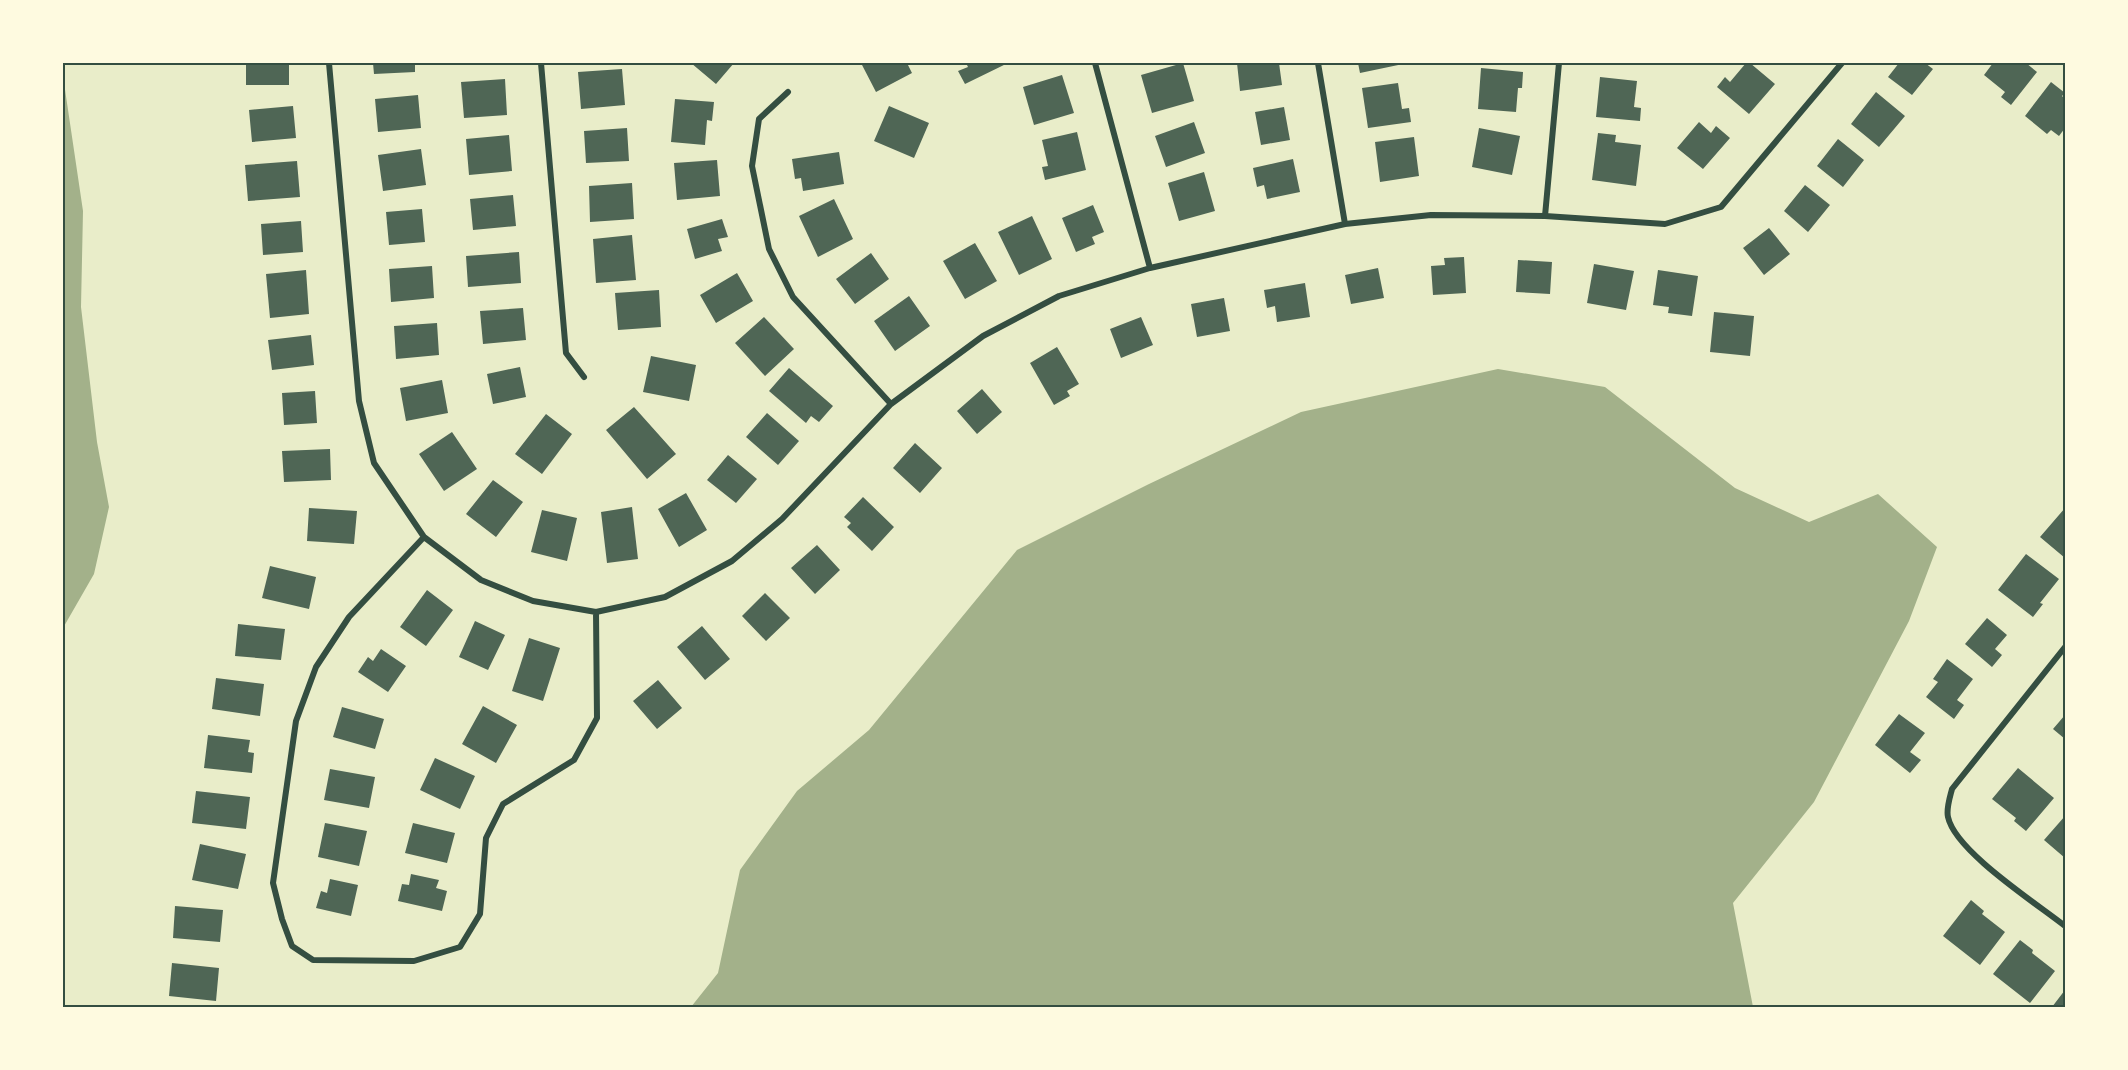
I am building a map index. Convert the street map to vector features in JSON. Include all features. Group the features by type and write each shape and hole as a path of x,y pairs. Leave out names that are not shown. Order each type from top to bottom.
{"street":[{"path":"328,63 359,401 374,463 424,537 481,580 533,601 596,612 665,597 732,561 782,519 891,404 983,336 1059,296 1150,268 1345,224 1431,215 1545,216 1665,224 1721,207 1842,63"},
{"path":"541,63 566,353 584,377"},
{"path":"1095,63 1150,268"},
{"path":"1318,63 1345,224"},
{"path":"1545,216 1559,63"},
{"path":"788,92 759,119 752,166 769,249 793,297 891,404"},
{"path":"424,537 349,617 316,667 296,722 273,883 292,946 313,960 414,961 460,947 480,914 486,838 503,804 574,760 597,718 596,612"},
{"path":"2065,647 1952,789 1947,815 1955,835 1970,852 2065,926"}],"shaded area":[{"path":"63,76 83,211 81,307 97,442 109,507 94,574 63,628"},
{"path":"1498,369 1605,387 1735,488 1809,522 1878,494 1937,547 1909,621 1814,802 1733,903 1753,1007 691,1007 718,973 740,870 797,791 869,730 1017,550 1301,412"}],"building":[{"path":"246,63 289,63 289,85 246,85"},
{"path":"373,63 415,63 415,72 374,74"},
{"path":"691,63 734,63 716,84"},
{"path":"861,63 907,63 912,73 876,92"},
{"path":"966,63 1008,63 965,84 958,71 968,67"},
{"path":"1183,63 1194,101 1152,113 1141,75"},
{"path":"1237,63 1279,63 1282,85 1240,91"},
{"path":"1358,63 1403,63 1403,64 1360,73"},
{"path":"1746,63 1750,63 1775,84 1749,114 1717,87 1725,77 1730,82"},
{"path":"1899,63 1925,63 1933,69 1912,95 1888,77"},
{"path":"1993,63 2026,63 2037,72 2011,105 2001,97 2005,92 1984,75"},
{"path":"1481,68 1523,72 1522,88 1518,88 1516,112 1478,109"},
{"path":"622,69 625,105 581,109 578,72"},
{"path":"1062,75 1074,113 1034,125 1023,87"},
{"path":"1600,77 1637,81 1634,107 1641,108 1640,121 1596,117"},
{"path":"505,79 507,115 464,118 461,82"},
{"path":"2051,82 2065,93 2062,96 2065,99 2065,128 2059,136 2051,130 2047,134 2025,116"},
{"path":"1398,83 1402,109 1409,108 1411,122 1368,128 1362,88"},
{"path":"1876,92 1905,116 1879,147 1851,124"},
{"path":"418,95 421,128 378,132 375,99"},
{"path":"675,99 714,102 712,121 707,120 705,145 671,142"},
{"path":"293,106 296,138 252,142 249,110"},
{"path":"889,106 929,123 914,158 874,141"},
{"path":"1284,107 1290,140 1261,145 1255,112"},
{"path":"1194,122 1205,153 1166,167 1155,136"},
{"path":"1699,122 1711,133 1716,126 1730,138 1703,169 1677,148"},
{"path":"627,128 629,161 586,163 584,131"},
{"path":"1479,128 1520,136 1512,175 1472,167"},
{"path":"1077,132 1086,170 1045,180 1042,167 1048,166 1042,140"},
{"path":"1598,133 1616,135 1615,142 1641,145 1636,186 1592,180"},
{"path":"509,135 512,171 469,175 466,139"},
{"path":"1414,137 1419,176 1380,182 1375,142"},
{"path":"1838,139 1864,160 1843,187 1817,166"},
{"path":"421,149 426,185 383,191 378,155"},
{"path":"839,152 844,184 803,191 801,178 795,179 792,159"},
{"path":"1293,159 1300,192 1267,199 1264,185 1257,187 1253,168"},
{"path":"717,160 720,196 677,200 674,163"},
{"path":"297,161 300,197 248,201 245,165"},
{"path":"1204,172 1215,211 1179,221 1168,183"},
{"path":"632,183 634,219 590,222 589,186"},
{"path":"1805,185 1830,205 1808,232 1784,211"},
{"path":"513,195 516,226 473,230 470,199"},
{"path":"834,199 853,239 818,257 799,216"},
{"path":"1093,205 1104,232 1092,237 1095,244 1076,252 1062,218"},
{"path":"422,209 425,242 389,245 386,212"},
{"path":"1032,216 1052,259 1019,275 998,232"},
{"path":"722,219 728,237 718,239 722,251 695,259 687,229"},
{"path":"301,221 303,252 263,255 261,224"},
{"path":"1769,228 1790,254 1764,275 1743,248"},
{"path":"632,235 636,280 596,283 593,239"},
{"path":"975,243 997,281 965,299 943,261"},
{"path":"519,252 521,283 468,287 466,256"},
{"path":"871,253 889,279 855,304 836,279"},
{"path":"1464,257 1466,293 1433,295 1431,266 1445,265 1444,258"},
{"path":"1518,260 1552,262 1550,294 1516,292"},
{"path":"1594,264 1634,271 1626,310 1587,303"},
{"path":"432,266 434,298 391,302 389,269"},
{"path":"1378,268 1384,298 1351,304 1345,275"},
{"path":"306,270 309,314 270,318 266,274"},
{"path":"1658,270 1698,276 1692,316 1668,313 1669,307 1653,305"},
{"path":"737,273 753,301 716,323 700,295"},
{"path":"1305,283 1310,317 1277,322 1275,306 1267,308 1264,290"},
{"path":"659,290 661,327 618,330 615,293"},
{"path":"909,296 930,326 895,351 874,321"},
{"path":"1224,298 1230,331 1197,337 1191,304"},
{"path":"523,308 526,340 483,344 480,311"},
{"path":"1714,312 1754,316 1750,356 1710,352"},
{"path":"764,317 794,349 765,376 735,343"},
{"path":"1141,317 1153,345 1121,358 1110,329"},
{"path":"437,323 439,355 396,359 394,326"},
{"path":"311,335 314,365 272,370 268,340"},
{"path":"1057,347 1079,384 1067,391 1070,396 1054,405 1030,363"},
{"path":"651,356 696,365 689,401 643,392"},
{"path":"520,367 526,397 493,404 487,374"},
{"path":"789,368 833,406 819,422 811,416 806,423 769,391"},
{"path":"442,380 448,413 406,421 400,388"},
{"path":"982,389 1002,412 977,434 957,411"},
{"path":"315,391 317,423 284,425 282,393"},
{"path":"634,407 676,454 647,479 606,430"},
{"path":"767,413 799,441 778,465 746,437"},
{"path":"546,414 572,434 542,474 515,454"},
{"path":"452,432 477,469 444,491 419,454"},
{"path":"915,443 942,468 920,493 893,468"},
{"path":"330,449 331,480 284,482 282,451"},
{"path":"728,455 757,479 736,503 707,480"},
{"path":"493,480 523,502 496,537 466,514"},
{"path":"686,493 707,530 679,547 658,509"},
{"path":"863,497 894,527 872,551 847,527 851,523 844,517"},
{"path":"632,507 638,559 607,563 601,512"},
{"path":"309,508 357,511 354,544 307,541"},
{"path":"2065,508 2065,558 2040,537"},
{"path":"542,510 577,518 567,561 531,552"},
{"path":"817,545 840,570 815,594 791,568"},
{"path":"2026,554 2059,579 2040,603 2043,604 2033,617 1998,590"},
{"path":"270,566 316,577 309,609 262,598"},
{"path":"427,590 453,610 426,646 400,627"},
{"path":"765,593 790,618 766,641 742,616"},
{"path":"1987,618 2007,635 1995,649 2002,655 1992,667 1965,644"},
{"path":"475,621 505,635 488,670 459,657"},
{"path":"238,624 285,629 281,660 235,656"},
{"path":"702,626 730,659 705,680 677,647"},
{"path":"529,638 560,648 543,701 512,691"},
{"path":"381,649 406,666 388,692 358,672 368,657 373,661"},
{"path":"1947,659 1973,679 1957,700 1964,705 1954,719 1926,697 1938,682 1933,679"},
{"path":"216,678 264,684 260,716 212,709"},
{"path":"658,680 682,708 657,729 633,701"},
{"path":"483,706 517,725 496,763 462,744"},
{"path":"342,707 384,719 375,749 333,737"},
{"path":"1899,714 1925,733 1910,752 1921,760 1910,773 1875,745"},
{"path":"2065,715 2065,739 2053,729"},
{"path":"208,735 250,740 248,752 254,753 252,773 204,768"},
{"path":"435,758 475,776 460,809 420,790"},
{"path":"2018,768 2054,798 2026,831 2014,821 2016,818 1992,799"},
{"path":"330,769 375,777 369,808 324,800"},
{"path":"196,791 250,797 246,829 192,823"},
{"path":"2065,816 2065,858 2044,840"},
{"path":"325,823 367,831 359,866 318,857"},
{"path":"413,823 455,833 447,863 405,853"},
{"path":"200,844 246,854 238,889 192,880"},
{"path":"411,874 439,880 436,888 447,891 442,911 398,901 402,884 409,885"},
{"path":"330,879 358,885 351,916 316,908 321,891 327,893"},
{"path":"1971,900 1984,911 1982,914 2005,932 1980,965 1943,936"},
{"path":"175,906 223,910 220,942 173,938"},
{"path":"2020,940 2055,971 2030,1003 1993,974"},
{"path":"172,963 219,968 216,1001 169,996"},
{"path":"2065,990 2065,1007 2052,1007"}]}
